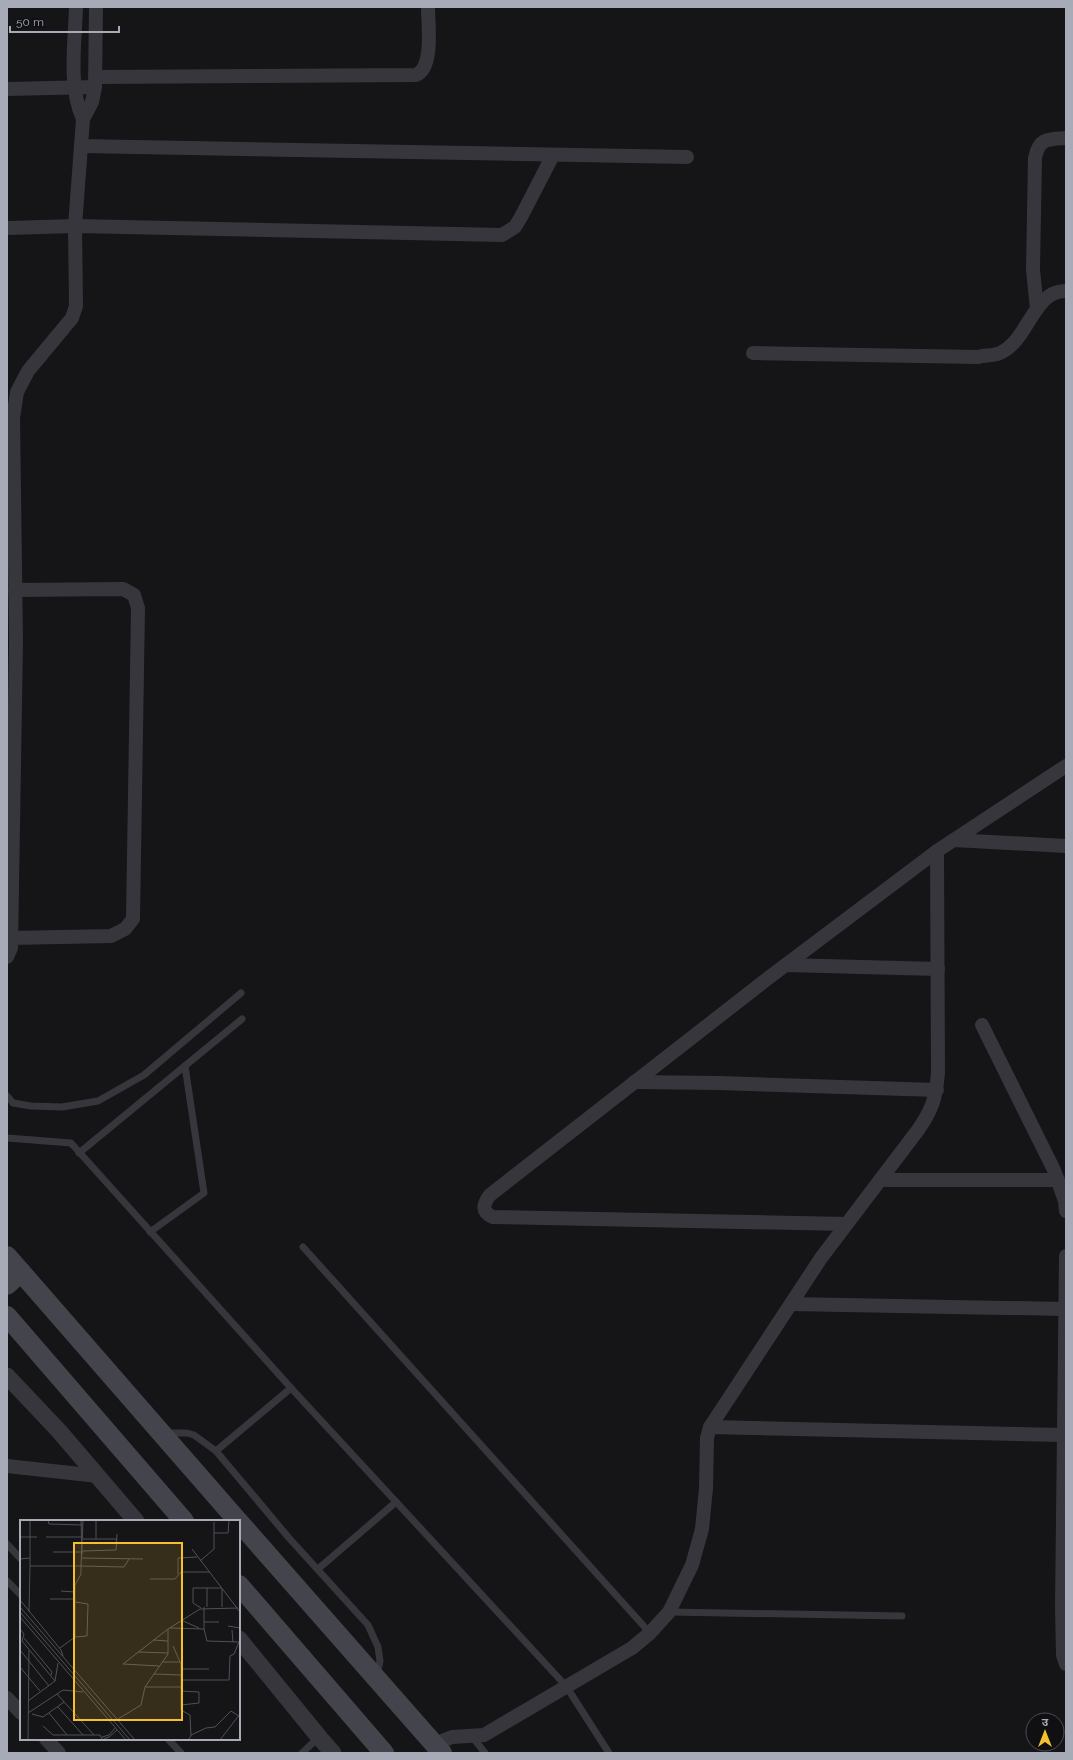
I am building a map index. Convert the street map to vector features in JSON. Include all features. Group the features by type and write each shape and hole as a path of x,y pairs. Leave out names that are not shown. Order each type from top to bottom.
{"main road":[{"path":"7,1256 14,1279 161,1433 236,1520"},
{"path":"7,1316 183,1520"},
{"path":"240,1524 376,1680 438,1748"},
{"path":"240,1586 384,1753"}],"street":[{"path":"76,7 74,88 77,106 83,119"},
{"path":"7,956 10,948 11,641 15,590 11,555 10,484 13,418 17,392 28,371 72,318 76,306 75,226 83,119 92,102 95,82 96,7"},
{"path":"7,89 74,88 95,82 416,75 424,69 428,53 428,7"},
{"path":"1037,309 1033,270 1035,158 1039,145 1045,140 1066,138"},
{"path":"81,146 687,157"},
{"path":"7,228 75,226 502,235 515,227 553,155"},
{"path":"753,353 978,357 1001,353 1013,344 1022,333 1045,298 1052,293 1066,290"},
{"path":"10,938 111,936 125,929 133,919 138,608 134,595 123,589 15,590"},
{"path":"846,1224 493,1217 487,1215 484,1211 484,1206 490,1195 786,965 937,851 1066,766"},
{"path":"954,840 1066,846"},
{"path":"438,1748 452,1737 484,1735 632,1648 650,1633 669,1612 692,1565 702,1529 706,1488 707,1438 710,1427 821,1258 928,1116 934,1102 937,1090 937,851"},
{"path":"786,965 938,969"},
{"path":"982,1025 1058,1180 1065,1201 1066,1211"},
{"path":"634,1082 719,1083 937,1090"},
{"path":"880,1180 1058,1180"},
{"path":"1066,1256 1063,1435 1063,1655 1066,1664"},
{"path":"791,1304 1065,1309"},
{"path":"7,1376 59,1431 135,1520"},
{"path":"710,1427 1063,1435"},
{"path":"7,1466 98,1476"},
{"path":"240,1640 330,1752"},
{"path":"7,1698 20,1712"},
{"path":"47,1740 59,1753"}],"lane":[{"path":"7,1096 13,1102 31,1106 62,1107 98,1101 144,1075 241,993"},
{"path":"79,1153 242,1019"},
{"path":"150,1232 204,1193 185,1066"},
{"path":"7,1138 71,1143 291,1388 566,1686 609,1753"},
{"path":"303,1247 650,1633"},
{"path":"216,1451 291,1388"},
{"path":"161,1433 182,1433 194,1435 216,1451 368,1625 373,1633 378,1647 380,1661 376,1680"},
{"path":"318,1569 396,1502"},
{"path":"7,1545 20,1558"},
{"path":"7,1581 20,1594"},
{"path":"669,1612 902,1616"},
{"path":"471,1735 486,1753"},
{"path":"302,1753 319,1737"},
{"path":"169,1740 181,1753"}]}
